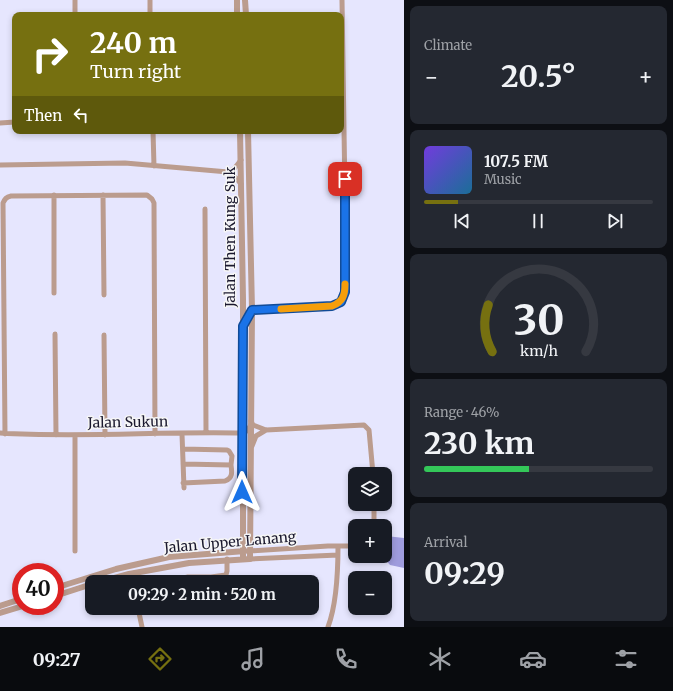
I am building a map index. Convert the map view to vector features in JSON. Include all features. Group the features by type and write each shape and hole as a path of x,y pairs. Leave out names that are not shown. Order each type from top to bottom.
{"street":[{"path":"75,0 75,12"},
{"path":"150,0 150,12"},
{"path":"237,0 237,12"},
{"path":"245,0 246,12"},
{"path":"342,0 342,12"},
{"path":"0,123 12,122"},
{"path":"243,299 247,307 252,310 332,306 341,302 344,296 344,129"},
{"path":"153,134 154,166"},
{"name":"Jalan Then Kung Suk","path":"240,134 242,160 243,299 243,559"},
{"name":"Jalan Then Kung Suk","path":"248,134 252,310 250,559"},
{"path":"0,165 125,163 228,172 234,169 242,160"},
{"path":"228,172 239,180 241,184"},
{"path":"54,195 54,293"},
{"path":"3,434 3,203 5,198 9,196 54,195 147,195 152,198 154,203 155,434"},
{"path":"103,195 104,294"},
{"path":"205,209 206,432"},
{"path":"243,326 252,310"},
{"path":"55,334 56,435"},
{"path":"104,335 105,435"},
{"path":"242,433 247,431 251,422 253,425 266,430 364,425 369,430 372,467"},
{"path":"251,449 256,436 266,430"},
{"name":"Jalan Sukun","path":"3,434 105,435 182,434 206,432 242,433"},
{"path":"182,434 184,485 225,481 230,479 230,465 232,456 229,451 183,449"},
{"path":"75,435 75,551"},
{"path":"183,464 230,465"},
{"path":"328,627 333,605 338,567 338,546"},
{"name":"Jalan Upper Lanang","path":"64,585 116,570 169,557 243,551 348,546"},
{"name":"Jalan Upper Lanang","path":"125,575 189,563 227,559 338,555"},
{"path":"226,575 227,559"},
{"path":"64,593 85,586"},
{"path":"0,606 12,602"},
{"path":"0,613 12,609"},
{"path":"139,615 142,627"}],"shaded area":[{"path":"392,537 404,538 404,568 390,565 388,563 392,563"}],"slow traffic":[{"path":"281,309 332,306 341,302 345,292 345,284"}],"route":[{"path":"242,492 243,326 252,310 332,306 341,302 345,292 345,179"}]}
